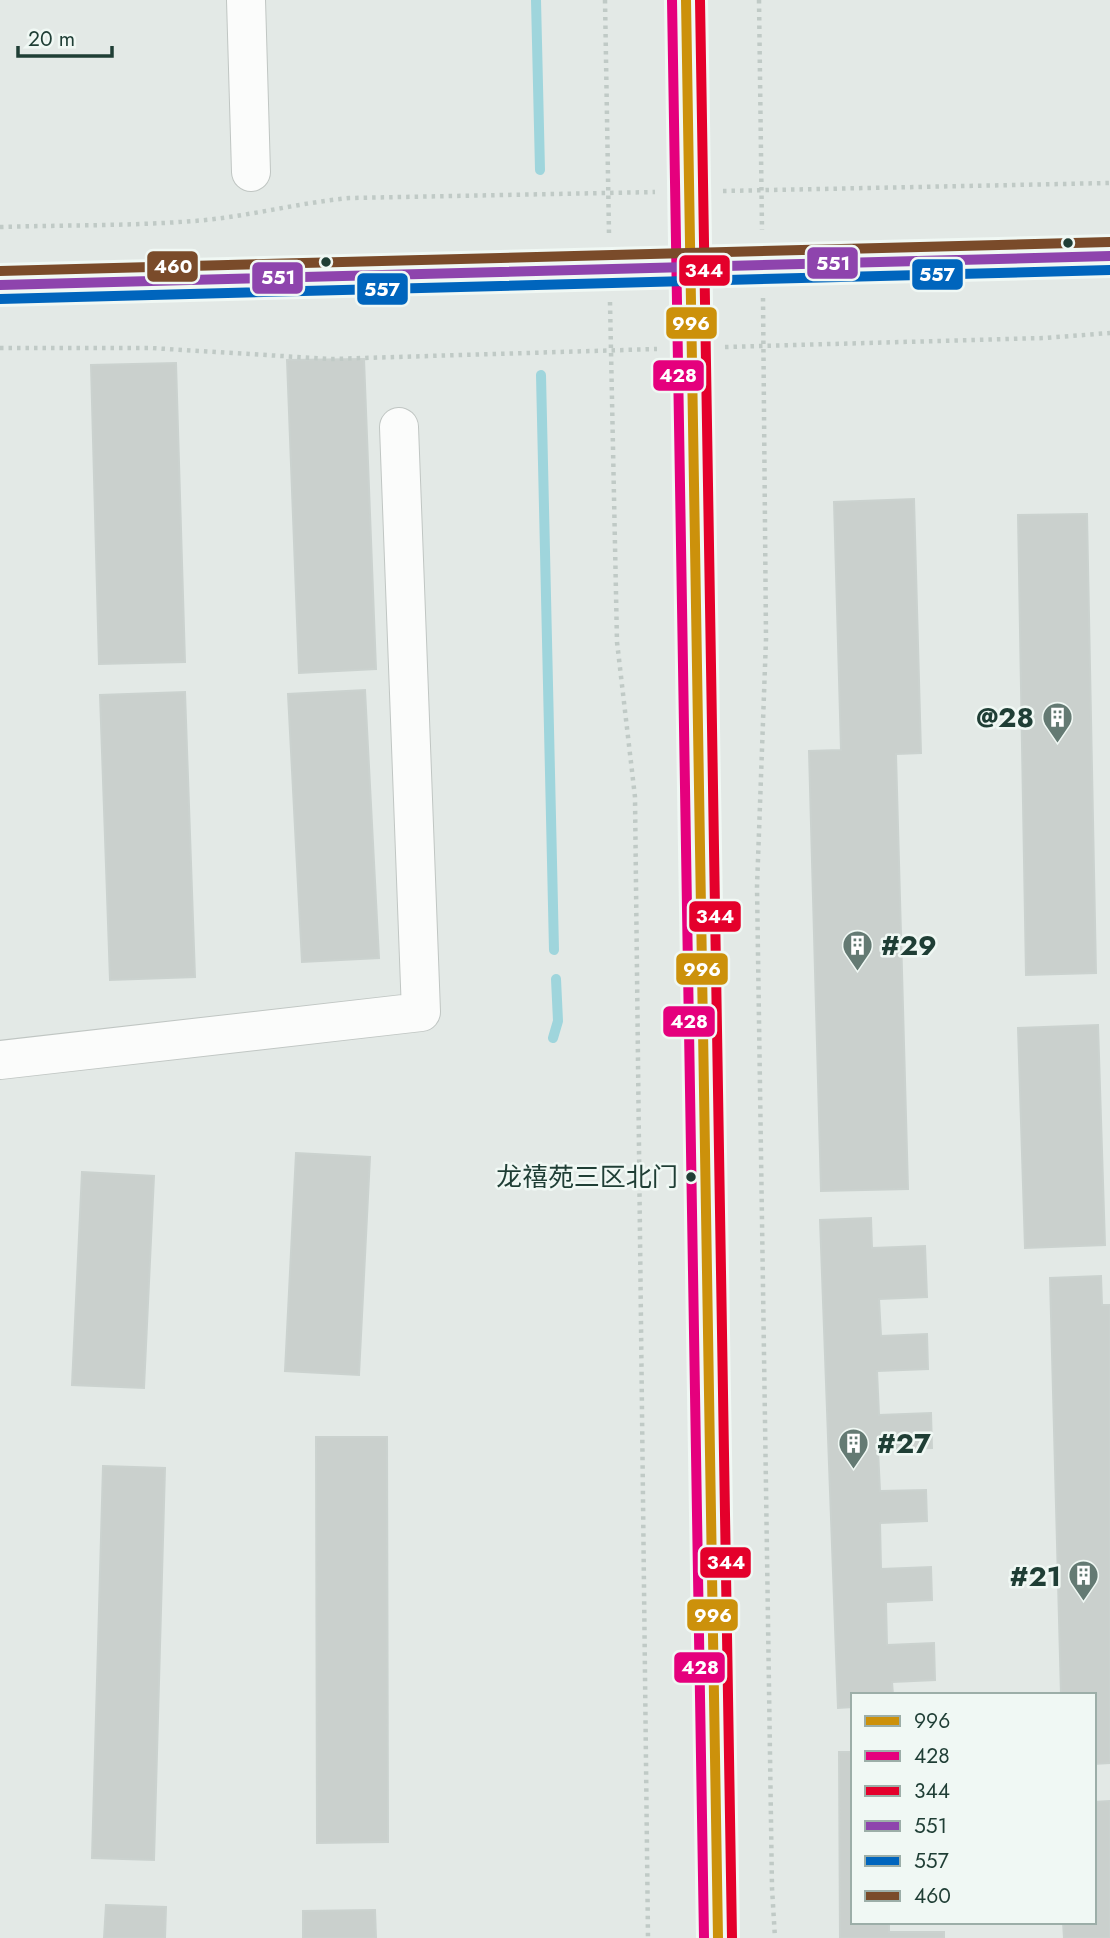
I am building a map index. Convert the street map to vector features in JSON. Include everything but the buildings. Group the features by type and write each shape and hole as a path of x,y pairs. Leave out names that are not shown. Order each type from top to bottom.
{"street":[{"path":"246,0 251,172"},
{"path":"686,0 718,1938"},
{"path":"0,285 1110,257"},
{"path":"0,1060 421,1012 399,427"}],"path":[{"path":"605,0 608,177"},
{"path":"759,0 761,176"},
{"path":"803,189 1110,183"},
{"path":"0,227 194,221 314,201 349,198 565,194"},
{"path":"804,345 1044,338 1110,333"},
{"path":"0,348 151,348 331,359 566,352"},
{"path":"763,361 766,639 757,887 772,1888 775,1938"},
{"path":"611,364 617,630 635,797 648,1938"}],"waterway":[{"path":"536,0 540,170"},
{"path":"541,375 554,950"},
{"path":"553,1038 558,1021 556,979"}],"transit line":[{"name":"428","path":"672,0 704,1938"},
{"name":"996","path":"686,0 718,1938"},
{"name":"344","path":"700,0 732,1938"},
{"name":"460","path":"0,271 1110,242"},
{"name":"551","path":"0,285 1110,256"},
{"name":"557","path":"0,299 1110,270"}],"place":[{"name":"@28","path":"1057,744"},
{"name":"#29","path":"858,972"},
{"name":"龙禧苑三区北门","path":"691,1177"},
{"name":"#27","path":"854,1470"},
{"name":"#21","path":"1084,1603"}]}
